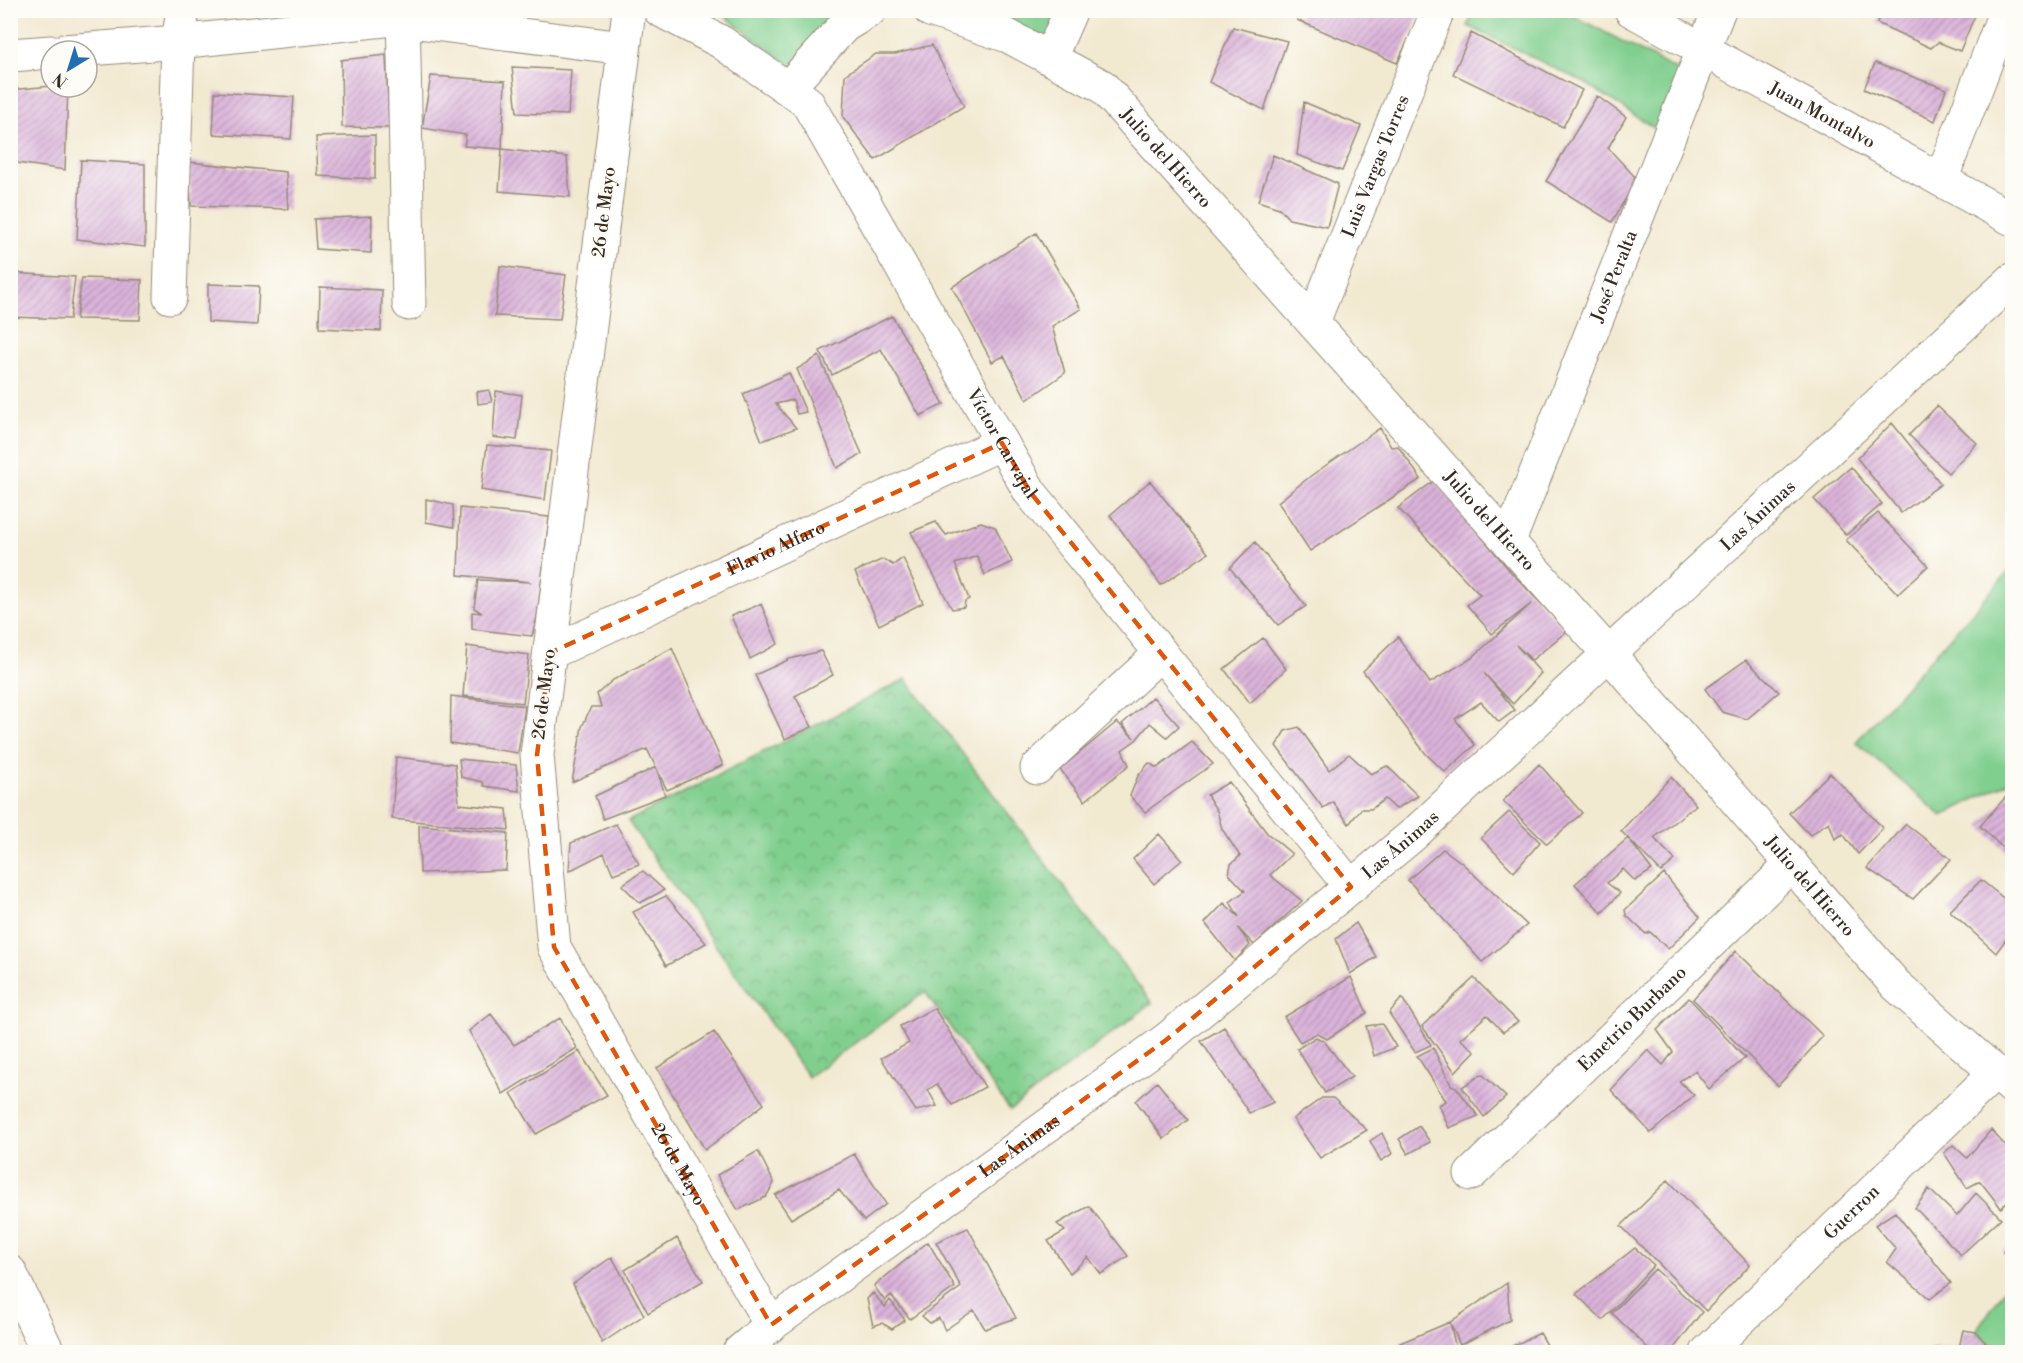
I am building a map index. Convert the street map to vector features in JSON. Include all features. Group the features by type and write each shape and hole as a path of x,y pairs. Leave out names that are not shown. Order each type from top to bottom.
{"street":[{"name":"26 de Mayo","path":"628,10 537,755 554,947 771,1324"},
{"name":"Víctor Carvajal","path":"660,10 721,42 807,102 1030,492 1351,887"},
{"path":"788,88 844,26 870,10"},
{"name":"Julio del Hierro","path":"930,10 1008,36 1102,86 1609,654 1896,985 2004,1079"},
{"path":"1050,58 1071,10"},
{"name":"Luis Vargas Torres","path":"1313,322 1438,10"},
{"name":"Juan Montalvo","path":"1631,10 2013,219"},
{"name":"José Peralta","path":"1509,541 1719,10"},
{"path":"1941,180 2006,10"},
{"path":"99,44 181,26 403,15 624,48"},
{"path":"403,15 409,304"},
{"path":"170,297 181,26"},
{"path":"10,55 39,53"},
{"name":"Las Ánimas","path":"739,1353 771,1324 1166,1040 1413,835 2013,280"},
{"name":"Flavio Alfaro","path":"550,652 1002,443"},
{"path":"1037,768 1161,653"},
{"name":"Emetrio Burbano","path":"1471,1174 1792,864"},
{"name":"Guerron","path":"1707,1353 2004,1079"},
{"path":"10,1272 48,1353"}],"highlighted area":[{"path":"1002,443 1030,492 1351,887 1166,1040 771,1325 554,947 537,755 550,653"}],"green space":[{"path":"718,11 848,11 794,69"},
{"path":"963,11 1059,11 1046,44"},
{"path":"1473,11 1565,11 1682,73 1657,130 1585,83 1468,26"},
{"path":"2012,568 2012,780 1942,816 1856,742"},
{"path":"906,679 1152,1003 1010,1110 925,992 808,1077 628,821"},
{"path":"2012,1278 2012,1352 1997,1352 1976,1332"}],"building":[{"path":"1301,10 1422,10 1397,63 1297,20"},
{"path":"1881,10 1971,10 1976,13 1960,51 1938,42 1931,48 1877,23"},
{"path":"1233,27 1287,41 1264,110 1209,82"},
{"path":"1471,33 1582,90 1563,127 1453,74"},
{"path":"932,45 964,106 875,160 843,117 845,75 876,54 895,54"},
{"path":"386,55 389,128 342,127 341,60"},
{"path":"1875,63 1946,89 1935,121 1864,89"},
{"path":"512,67 571,70 568,115 517,113"},
{"path":"431,76 505,81 502,149 464,146 466,135 422,128"},
{"path":"39,87 39,99 68,99 65,170 10,162 10,90"},
{"path":"215,92 294,97 291,139 213,134"},
{"path":"1597,96 1626,117 1608,148 1637,179 1612,222 1546,181"},
{"path":"1304,102 1361,126 1342,171 1297,155"},
{"path":"375,135 375,179 318,176 316,137"},
{"path":"502,149 567,157 570,197 499,191"},
{"path":"1273,155 1338,184 1327,227 1289,219 1279,208 1258,201"},
{"path":"81,160 145,164 145,247 77,239"},
{"path":"189,162 286,172 288,209 191,206"},
{"path":"372,216 371,253 316,249 314,219"},
{"path":"1036,233 1081,309 1052,326 1065,373 1027,400 1004,356 992,362 952,287"},
{"path":"500,266 566,275 560,319 495,316"},
{"path":"10,273 75,277 70,319 10,317"},
{"path":"82,278 142,280 140,320 76,319"},
{"path":"208,284 259,286 257,325 208,322"},
{"path":"320,287 382,290 381,331 319,328"},
{"path":"892,316 944,404 920,416 881,349 832,375 820,351"},
{"path":"819,356 862,454 837,468 797,369"},
{"path":"789,373 806,412 797,414 793,400 776,404 796,428 762,441 743,394"},
{"path":"489,390 492,402 478,404 477,392"},
{"path":"496,391 522,395 517,440 493,437"},
{"path":"1937,406 1977,443 1948,473 1909,435"},
{"path":"1892,423 1941,484 1901,513 1857,458"},
{"path":"1380,428 1391,447 1398,446 1421,479 1310,551 1278,502 1312,475"},
{"path":"487,445 551,451 545,500 481,490"},
{"path":"1851,467 1882,504 1846,535 1814,499"},
{"path":"1435,480 1510,571 1567,631 1532,660 1516,645 1541,673 1513,704 1484,673 1515,710 1499,722 1481,702 1455,719 1475,745 1445,772 1426,754 1363,671 1398,637 1430,683 1472,658 1532,603 1492,634 1467,605 1480,595 1398,508"},
{"path":"1150,481 1208,553 1161,585 1110,515"},
{"path":"426,499 453,505 454,527 426,522"},
{"path":"460,508 549,517 537,617 532,636 472,629 472,612 482,613 474,608 478,580 531,582 458,575"},
{"path":"1878,513 1928,566 1898,594 1846,540"},
{"path":"936,522 946,535 981,522 995,527 1012,562 985,575 977,556 955,564 969,599 965,601 964,607 952,609 911,532"},
{"path":"1255,542 1306,606 1278,625 1230,568"},
{"path":"903,558 923,603 879,625 855,572 883,559 893,565"},
{"path":"761,604 778,644 750,659 731,616"},
{"path":"1263,638 1286,669 1250,703 1224,669"},
{"path":"467,646 529,655 523,703 463,696"},
{"path":"672,648 723,765 667,790 647,749 572,782 582,727 591,707 601,707 597,694 613,680"},
{"path":"821,651 833,675 795,696 812,727 785,739 755,675 790,659"},
{"path":"1746,660 1779,692 1747,719 1722,712 1705,689"},
{"path":"451,696 525,706 518,753 450,743"},
{"path":"1153,697 1179,726 1167,737 1150,723 1136,740 1122,750 1129,765 1085,801 1060,769 1117,722 1134,738 1122,724"},
{"path":"1299,727 1329,770 1349,754 1371,774 1387,766 1418,796 1396,809 1385,799 1371,809 1361,809 1349,824 1333,802 1323,808 1276,746 1285,731"},
{"path":"1192,742 1213,764 1145,812 1130,796 1138,776 1149,763 1157,768"},
{"path":"396,757 455,764 459,804 507,809 509,830 392,819"},
{"path":"459,759 516,765 519,791 484,786 483,782 461,777"},
{"path":"1539,764 1582,813 1547,844 1503,801"},
{"path":"656,767 665,795 603,819 595,796"},
{"path":"1830,773 1883,828 1858,854 1843,834 1835,839 1829,822 1810,835 1789,813"},
{"path":"1671,777 1696,805 1654,838 1675,860 1661,872 1621,831"},
{"path":"1229,782 1267,833 1292,854 1270,875 1302,901 1254,945 1238,928 1250,945 1235,961 1205,923 1224,903 1239,917 1230,902 1245,891 1229,874 1231,864 1240,856 1222,829 1217,811 1207,795"},
{"path":"2012,790 2012,857 1980,826"},
{"path":"1509,812 1540,842 1514,872 1481,838"},
{"path":"616,824 639,864 613,874 604,853 569,871 571,843"},
{"path":"1906,824 1951,859 1913,899 1867,868"},
{"path":"419,825 508,833 506,870 420,873"},
{"path":"1159,834 1182,860 1154,884 1133,859"},
{"path":"1628,838 1652,870 1635,881 1623,869 1607,883 1620,893 1602,913 1575,884"},
{"path":"1443,849 1462,863 1527,925 1482,962 1408,880"},
{"path":"643,871 664,890 640,903 622,885"},
{"path":"1664,874 1700,917 1668,949 1650,932 1646,934 1626,915 1625,910"},
{"path":"1981,880 2012,905 2012,931 1996,953 1950,911"},
{"path":"666,896 706,943 666,966 633,912"},
{"path":"1356,923 1376,957 1350,974 1336,939"},
{"path":"1736,951 1823,1036 1778,1086 1693,999"},
{"path":"1351,977 1367,1013 1327,1039 1317,1033 1300,1042 1284,1017"},
{"path":"1474,978 1518,1022 1503,1032 1487,1015 1460,1039 1475,1051 1455,1072 1422,1026"},
{"path":"1402,998 1431,1045 1415,1052 1389,1013"},
{"path":"1689,998 1745,1058 1709,1089 1695,1071 1679,1081 1694,1095 1651,1133 1611,1090 1648,1050 1663,1065 1673,1052 1657,1030"},
{"path":"934,1008 985,1087 952,1105 937,1084 928,1090 937,1106 916,1111 881,1058 909,1043 900,1026"},
{"path":"491,1014 514,1045 560,1018 577,1048 503,1094 469,1031"},
{"path":"1382,1024 1396,1047 1374,1056 1366,1026"},
{"path":"1224,1027 1274,1102 1249,1113 1201,1041"},
{"path":"714,1032 764,1104 705,1150 657,1068"},
{"path":"1316,1037 1324,1041 1352,1077 1325,1093 1297,1049"},
{"path":"1433,1048 1451,1085 1456,1087 1478,1116 1449,1128 1439,1105 1446,1101 1417,1056"},
{"path":"579,1051 607,1095 536,1134 511,1093"},
{"path":"1482,1074 1506,1097 1484,1117 1462,1087"},
{"path":"1157,1082 1188,1120 1164,1139 1136,1101"},
{"path":"1322,1098 1333,1098 1367,1130 1320,1158 1293,1119"},
{"path":"1419,1126 1430,1142 1408,1154 1399,1139"},
{"path":"1991,1130 2012,1153 2012,1196 2001,1208 1980,1181 1967,1188 1944,1153 1953,1145 1967,1158"},
{"path":"1382,1133 1392,1154 1381,1161 1370,1141"},
{"path":"758,1151 774,1183 766,1197 738,1210 717,1175"},
{"path":"854,1154 886,1204 864,1221 839,1190 791,1219 775,1195"},
{"path":"1668,1180 1750,1265 1706,1311 1621,1226"},
{"path":"1929,1189 1957,1216 1976,1193 2001,1218 1961,1255 1915,1208"},
{"path":"1089,1206 1128,1256 1101,1274 1088,1257 1070,1273 1048,1241 1065,1231 1057,1224"},
{"path":"1895,1212 1951,1283 1930,1299 1887,1262 1896,1249 1875,1225"},
{"path":"968,1228 1016,1318 985,1329 974,1310 945,1330 939,1318 930,1323 922,1316 961,1287 936,1242"},
{"path":"677,1238 703,1281 648,1313 625,1270"},
{"path":"928,1242 955,1287 910,1319 891,1295 885,1301 874,1286"},
{"path":"2012,1243 2012,1262 2003,1252"},
{"path":"1635,1248 1654,1265 1603,1320 1576,1294"},
{"path":"612,1257 644,1315 602,1343 573,1284"},
{"path":"1655,1269 1702,1312 1671,1352 1652,1352 1612,1313"},
{"path":"1507,1283 1510,1320 1460,1345 1450,1322"},
{"path":"873,1293 885,1307 890,1300 905,1320 892,1329 882,1323 873,1326 867,1299"},
{"path":"1450,1322 1456,1349 1450,1352 1402,1352 1400,1343"},
{"path":"1963,1330 1976,1332 1994,1352 1930,1352 1935,1348 1959,1348"},
{"path":"1540,1333 1551,1352 1500,1352"}]}
